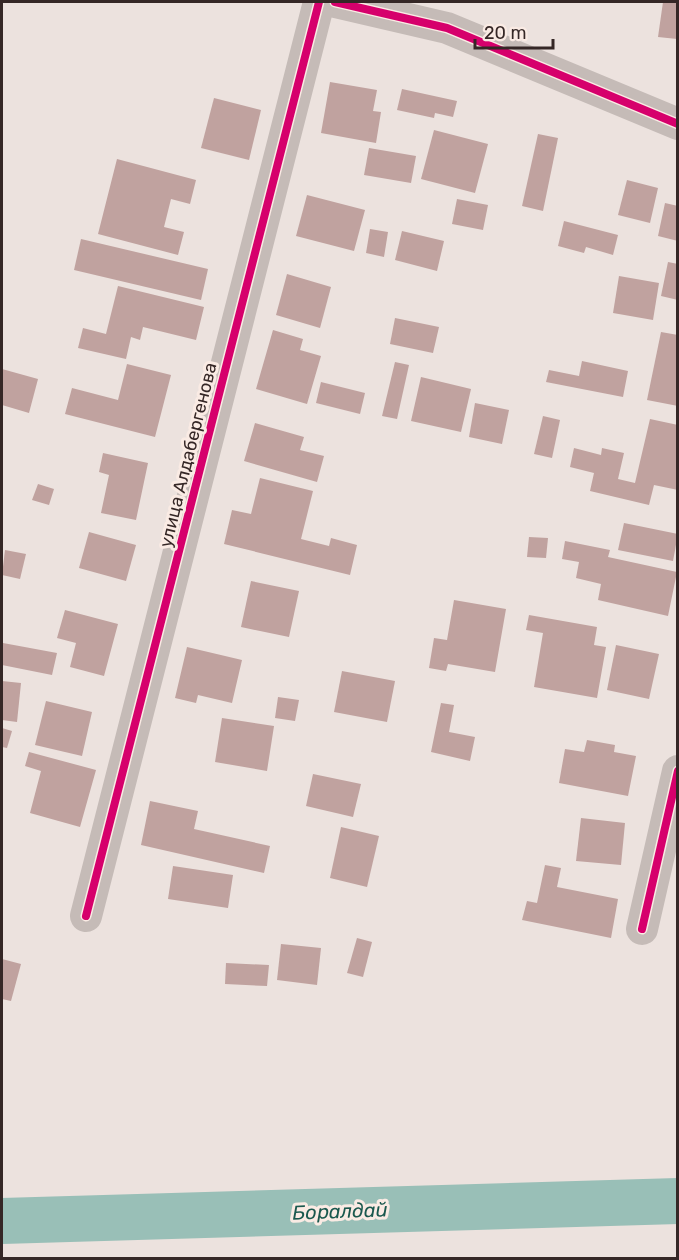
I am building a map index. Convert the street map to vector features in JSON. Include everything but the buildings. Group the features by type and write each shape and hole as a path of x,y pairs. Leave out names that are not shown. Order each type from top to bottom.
{"street":[{"name":"улица Алдабергенова","path":"86,916 319,2"},
{"path":"335,2 447,28 678,124"},
{"path":"642,929 678,771"}],"waterway":[{"name":"Боралдай","path":"2,1221 678,1201"}],"cycle path":[{"path":"86,916 319,2"},
{"path":"335,2 447,28 678,124"},
{"path":"642,929 678,771"}]}
